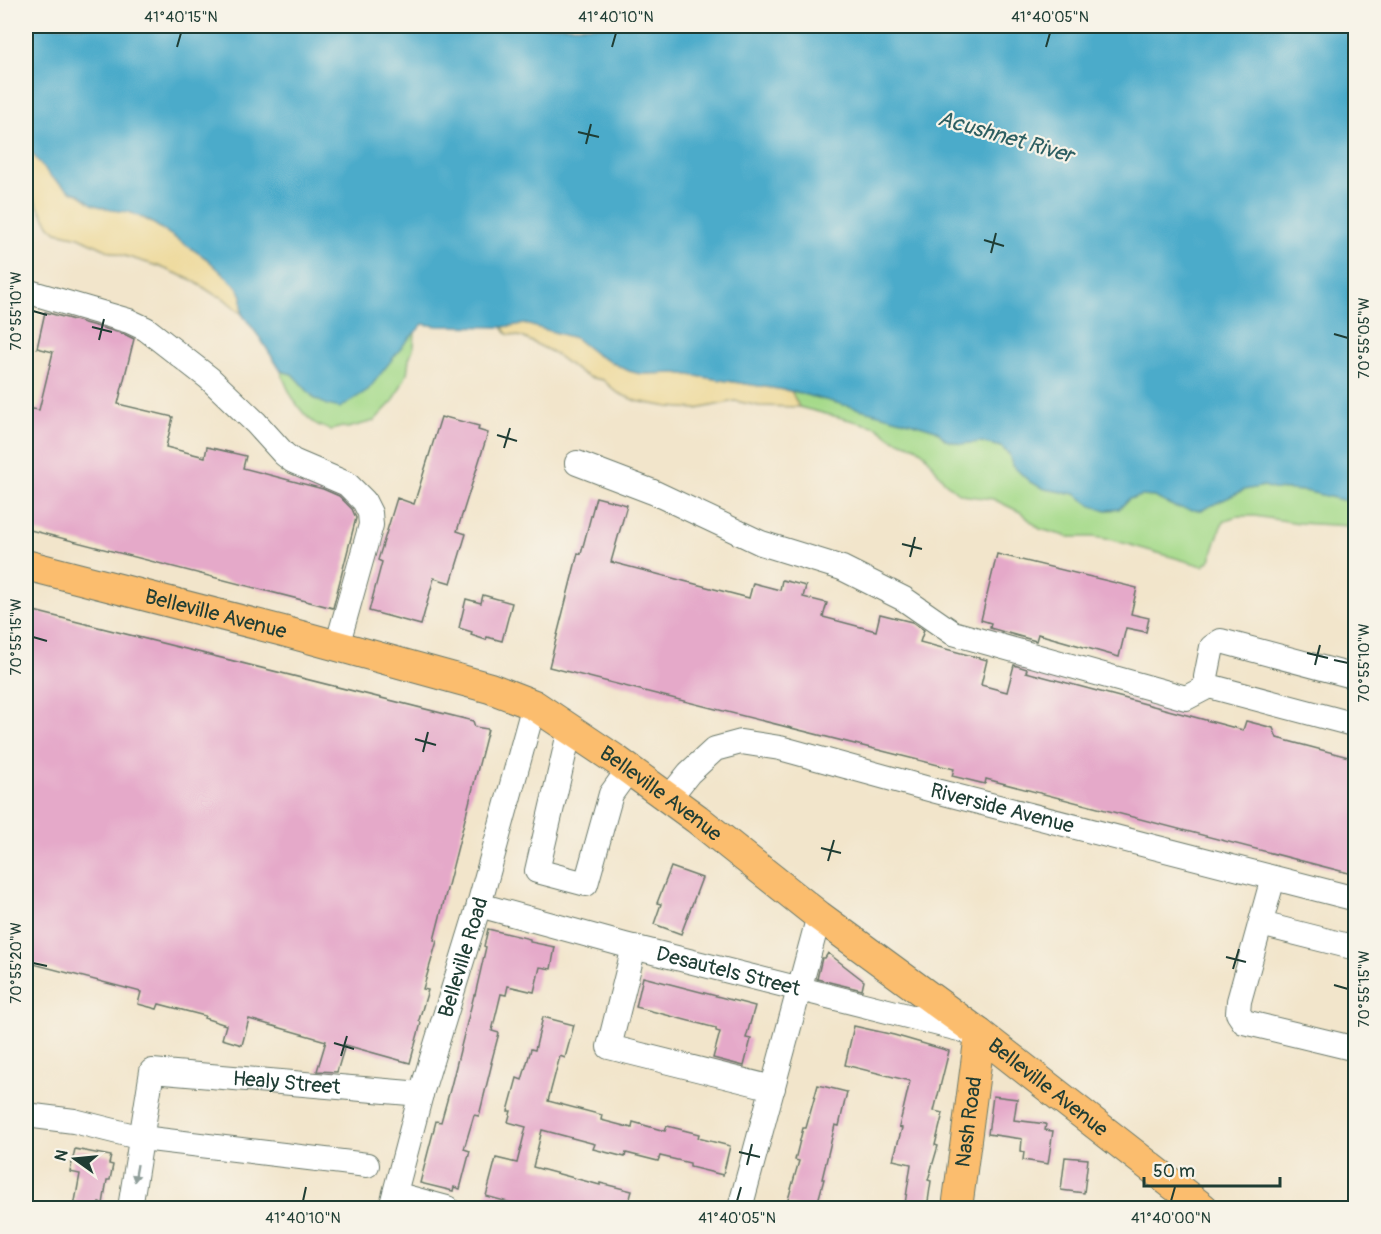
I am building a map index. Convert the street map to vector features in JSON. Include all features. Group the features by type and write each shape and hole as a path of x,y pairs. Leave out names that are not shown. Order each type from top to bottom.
{"main road":[{"name":"Belleville Avenue","path":"26,565 490,688 534,705 669,798 819,916 980,1034 1194,1205"},
{"name":"Nash Road","path":"957,1209 980,1034"}],"street":[{"path":"26,291 129,321 146,329 209,378 256,423 284,454 293,461 348,484 360,496 370,513 371,525 337,646"},
{"path":"577,463 653,492 761,543 842,568 904,599 953,633 1186,698 1209,686 1356,725"},
{"path":"1209,686 1206,677 1212,647 1221,641 1356,676"},
{"name":"Belleville Road","path":"393,1201 421,1094 479,905 534,705"},
{"path":"570,729 537,871 586,884 611,794 629,769"},
{"name":"Riverside Avenue","path":"669,798 688,773 715,749 741,742 780,748 936,791 1356,899"},
{"path":"1273,878 1239,1001 1238,1013 1244,1022 1356,1049"},
{"name":"Desautels Street","path":"479,905 634,947 980,1034"},
{"path":"740,1209 819,916"},
{"path":"1260,924 1356,948"},
{"path":"634,947 609,1047 773,1088"},
{"name":"Healy Street","path":"142,1138 152,1071 421,1094"},
{"path":"26,1115 74,1120 142,1138 367,1165"},
{"path":"130,1209 142,1138"},
{"path":"393,1201 447,1209"}],"green space":[{"path":"415,332 407,374 394,400 374,421 331,430 317,425 297,405 281,371 292,374 315,399 405,343"},
{"path":"791,391 914,423 936,430 946,440 961,444 980,442 1001,447 1045,489 1075,494 1092,506 1107,510 1119,509 1129,499 1142,496 1154,497 1175,507 1202,510 1244,490 1264,486 1273,489 1305,491 1355,503 1355,528 1255,516 1237,516 1226,520 1221,526 1210,560 1203,566 1113,540 1069,537 1040,529 1020,512 993,499 968,496 957,492 944,481 925,454 916,447 893,439 877,427 799,407"}],"sand":[{"path":"26,140 30,151 72,192 97,205 127,211 143,218 193,249 225,274 242,295 242,314 222,297 192,280 158,266 111,252 79,237 57,232 50,226 26,187"},
{"path":"525,324 575,338 597,355 629,371 641,374 677,373 791,391 799,407 759,406 735,401 697,409 636,401 618,393 603,380 588,377 552,352 522,337 507,334 502,327"}],"water":[{"name":"Acushnet River","path":"26,26 1355,26 1355,503 1305,491 1273,489 1264,486 1244,490 1202,510 1175,507 1154,497 1142,496 1129,499 1119,509 1107,510 1092,506 1075,494 1045,489 1030,482 1012,465 1009,454 1001,447 981,442 961,444 946,440 936,430 791,391 677,373 641,374 629,371 597,355 575,338 525,324 502,327 423,324 368,390 340,408 327,405 315,399 292,374 281,371 242,314 242,296 238,288 206,258 148,220 129,212 111,210 92,204 80,194 72,192 51,177 30,151 26,140"}],"building":[{"path":"45,312 124,334 134,339 118,404 173,417 166,447 205,457 207,447 246,456 243,468 323,489 339,496 352,509 356,518 333,608 26,529 26,408 39,410 53,352 37,348"},
{"path":"441,417 479,426 478,430 488,433 457,531 466,534 451,583 434,578 421,625 369,611 382,562 378,560 397,498 414,504"},
{"path":"596,497 627,505 611,562 749,598 753,583 780,590 782,580 806,586 803,597 827,603 823,617 876,631 880,614 912,622 924,630 920,642 987,660 981,685 1007,692 1014,665 1027,669 1026,672 1243,730 1246,721 1273,728 1277,738 1356,759 1356,875 986,779 985,784 952,776 954,769 549,667 578,553 581,554"},
{"path":"997,554 1137,588 1131,614 1149,618 1146,632 1126,628 1119,657 1038,634 1036,641 990,628 991,623 981,620"},
{"path":"483,595 512,603 502,641 487,637 486,640 459,628 466,599 481,603"},
{"path":"26,609 473,721 475,727 488,729 434,940 437,941 423,989 428,990 410,1063 345,1045 337,1072 317,1071 326,1041 249,1019 242,1045 222,1039 226,1025 204,1018 205,1016 159,1004 157,1009 138,1004 141,992 26,962"},
{"path":"671,867 702,878 681,934 654,924 661,904 657,903"},
{"path":"488,929 555,947 551,969 540,967 534,992 508,986 506,995 501,994 492,1031 499,1033 492,1063 479,1116 474,1115 464,1149 470,1151 460,1189 454,1187 453,1191 420,1183 436,1121 441,1122 451,1086 475,995"},
{"path":"828,953 864,981 862,990 817,979 822,958 825,958"},
{"path":"643,977 755,1006 746,1038 751,1039 744,1066 713,1058 720,1032 716,1031 716,1028 636,1007"},
{"path":"543,1017 574,1025 565,1058 560,1056 548,1101 602,1115 601,1120 632,1128 633,1122 665,1131 667,1126 699,1134 698,1138 730,1146 723,1175 690,1167 690,1163 660,1156 658,1161 626,1153 625,1157 593,1149 595,1144 542,1130 533,1167 632,1191 627,1209 533,1209 486,1196 496,1158 517,1163 526,1127 508,1122 511,1111 508,1111 517,1078 522,1080 531,1049 535,1050"},
{"path":"854,1026 949,1051 934,1111 943,1113 935,1145 938,1146 928,1180 931,1181 927,1208 905,1204 911,1164 893,1160 902,1128 899,1127 910,1081 845,1065"},
{"path":"818,1085 847,1092 839,1126 835,1125 816,1209 804,1209 787,1203 799,1161 795,1160 803,1128 806,1128"},
{"path":"993,1096 1017,1099 1014,1120 1046,1124 1045,1130 1053,1131 1048,1164 1023,1160 1022,1139 988,1134"},
{"path":"75,1149 111,1156 109,1164 113,1165 110,1180 107,1180 103,1204 99,1203 98,1209 74,1207 80,1174 70,1172"},
{"path":"1065,1157 1088,1159 1084,1193 1061,1190"}]}
